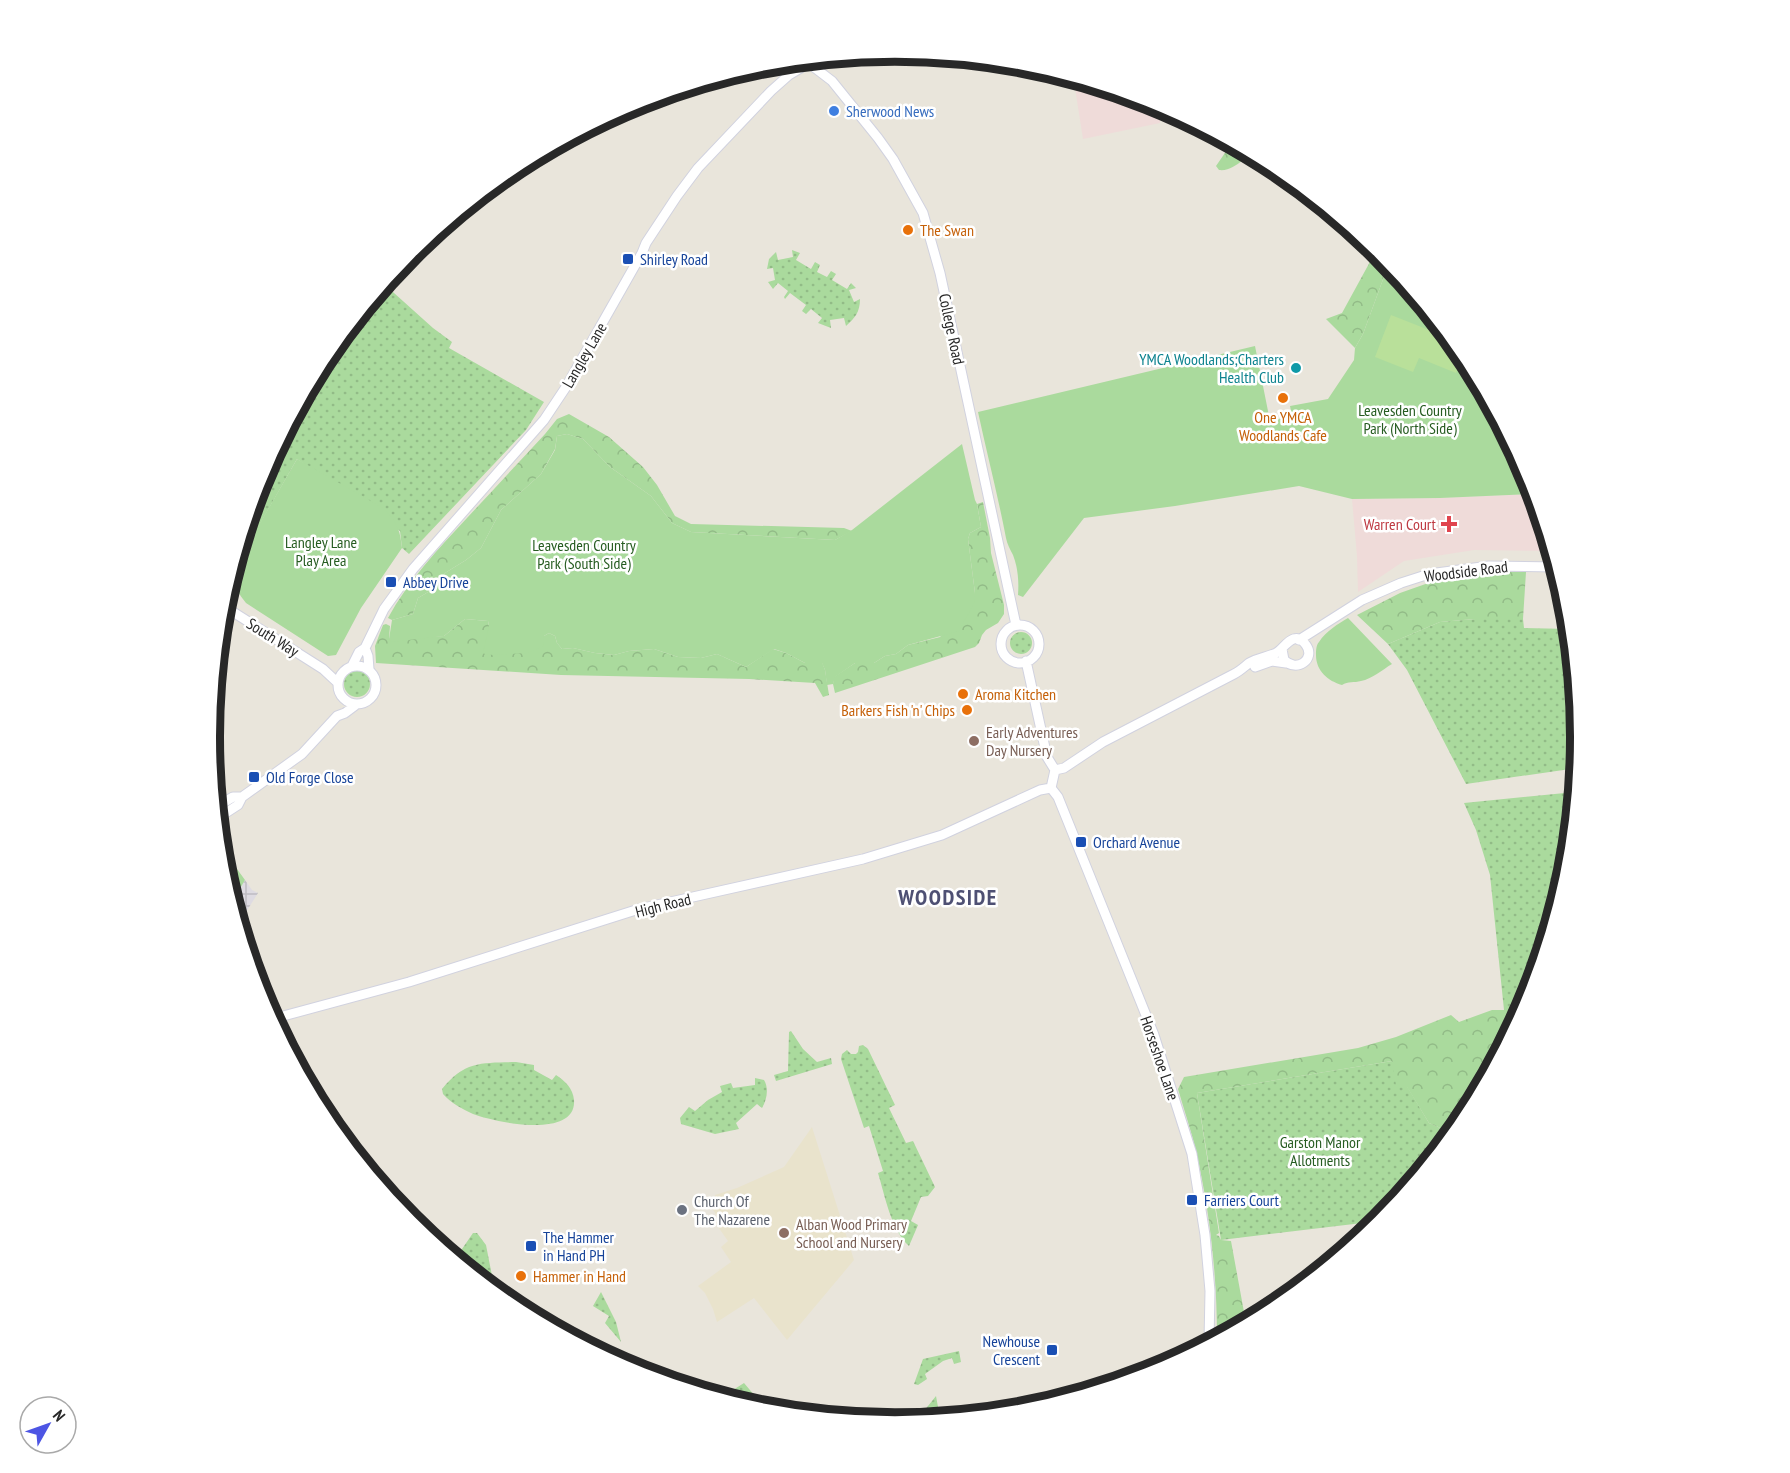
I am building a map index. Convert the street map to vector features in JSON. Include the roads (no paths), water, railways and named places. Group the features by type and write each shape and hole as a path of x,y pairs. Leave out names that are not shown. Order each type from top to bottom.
{"street":[{"name":"College Road","path":"818,66 878,138 893,159 923,213 940,273 1016,625"},
{"name":"Langley Lane","path":"349,667 359,652 365,648 384,609 413,569 544,420 578,366 646,243 692,176 771,91 797,69"},
{"name":"Woodside Road","path":"1299,640 1362,600 1429,574 1489,566 1548,567"},
{"name":"South Way","path":"232,611 323,669 338,683"},
{"path":"1016,625 1033,630 1038,640 1034,655 1026,661 1014,661 1002,649 1003,636 1006,631 1016,625"},
{"path":"1244,668 1272,662 1296,666 1304,662 1317,629"},
{"path":"1286,663 1282,657 1282,650 1288,641 1299,640 1308,648"},
{"path":"225,814 238,805 242,797 302,754 337,716 370,699 376,690 375,678 369,669 365,648"},
{"path":"1055,770 1064,768 1102,742 1250,663 1282,650"},
{"path":"1026,661 1047,757 1055,770 1051,788"},
{"path":"323,669 360,666 369,669"},
{"path":"337,716 340,694 338,683 340,675 349,667"},
{"path":"340,694 349,702 357,704"},
{"name":"High Road","path":"281,1016 408,982 639,909 863,859 942,835 1040,790 1051,788"},
{"name":"Horseshoe Lane","path":"1051,788 1058,797 1154,1035 1192,1154 1205,1235 1210,1291 1209,1334"},
{"path":"223,803 233,797 242,797"}],"place":[{"name":"Sherwood News","path":"834,111"},
{"name":"The Swan","path":"908,230"},
{"name":"Shirley Road","path":"628,259"},
{"name":"YMCA Woodlands;Charters Health Club","path":"1296,368"},
{"name":"One YMCA Woodlands Cafe","path":"1283,398"},
{"name":"Warren Court","path":"1449,524"},
{"name":"Abbey Drive","path":"391,582"},
{"name":"Aroma Kitchen","path":"963,694"},
{"name":"Barkers Fish 'n' Chips","path":"967,710"},
{"name":"Early Adventures Day Nursery","path":"974,741"},
{"name":"Old Forge Close","path":"254,777"},
{"name":"Orchard Avenue","path":"1081,842"},
{"name":"Farriers Court","path":"1192,1200"},
{"name":"Church Of The Nazarene","path":"682,1210"},
{"name":"Alban Wood Primary School and Nursery","path":"784,1233"},
{"name":"The Hammer in Hand PH","path":"531,1246"},
{"name":"Hammer in Hand","path":"521,1276"},
{"name":"Newhouse Crescent","path":"1052,1350"}],"district":[{"name":"WOODSIDE","path":"948,897"}],"park label":[{"name":"Leavesden Country Park (North Side)","path":"1410,419"},
{"name":"Langley Lane Play Area","path":"321,551"},
{"name":"Leavesden Country Park (South Side)","path":"584,554"},
{"name":"Garston Manor Allotments","path":"1320,1151"}]}
